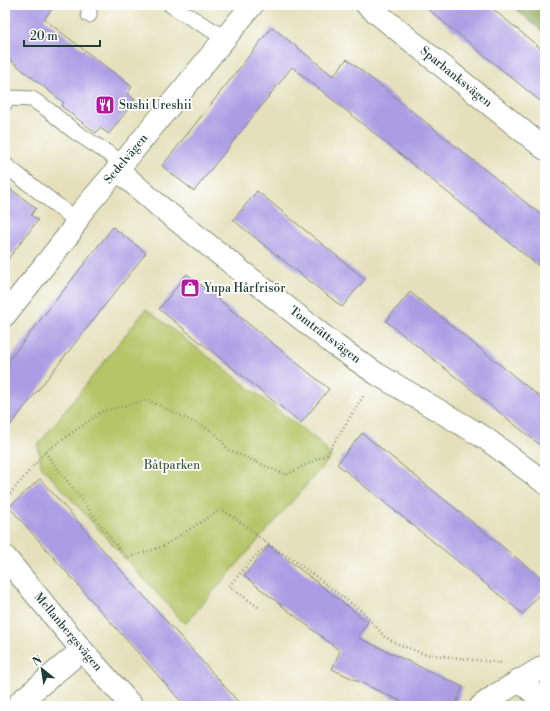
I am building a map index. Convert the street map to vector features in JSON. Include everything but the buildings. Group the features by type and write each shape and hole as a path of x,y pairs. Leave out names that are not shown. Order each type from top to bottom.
{"street":[{"name":"Sedelvägen","path":"5,315 70,233 82,211 252,5"},
{"name":"Sparbanksvägen","path":"367,5 545,149"},
{"name":"Tomträttsvägen","path":"120,166 159,206 336,346 377,374 485,438 545,483"},
{"name":"Mellanbergsvägen","path":"5,557 82,650 132,706"},
{"path":"18,706 21,701 82,650"},
{"path":"481,706 520,680 545,666"},
{"path":"520,680 545,703"}],"lane":[{"path":"171,5 225,38"},
{"path":"5,103 10,98 32,100 47,109 120,166"},
{"path":"5,165 77,221"}],"path":[{"path":"5,500 45,452 102,412 148,400 214,432 229,450 286,475 327,454 377,374"},
{"path":"45,452 126,558 162,547 221,509 246,526 270,546 295,561 364,613 385,637 398,644 424,654 501,662 520,680"},
{"path":"258,607 229,586 260,551 270,546"}],"green space":[{"path":"511,5 545,5 545,34"},
{"name":"Båtparken","path":"146,309 321,443 331,457 185,624 41,466 38,445"}],"place":[{"name":"Sushi Ureshii","path":"105,105"},
{"name":"Yupa Hårfrisör","path":"190,288"}]}
